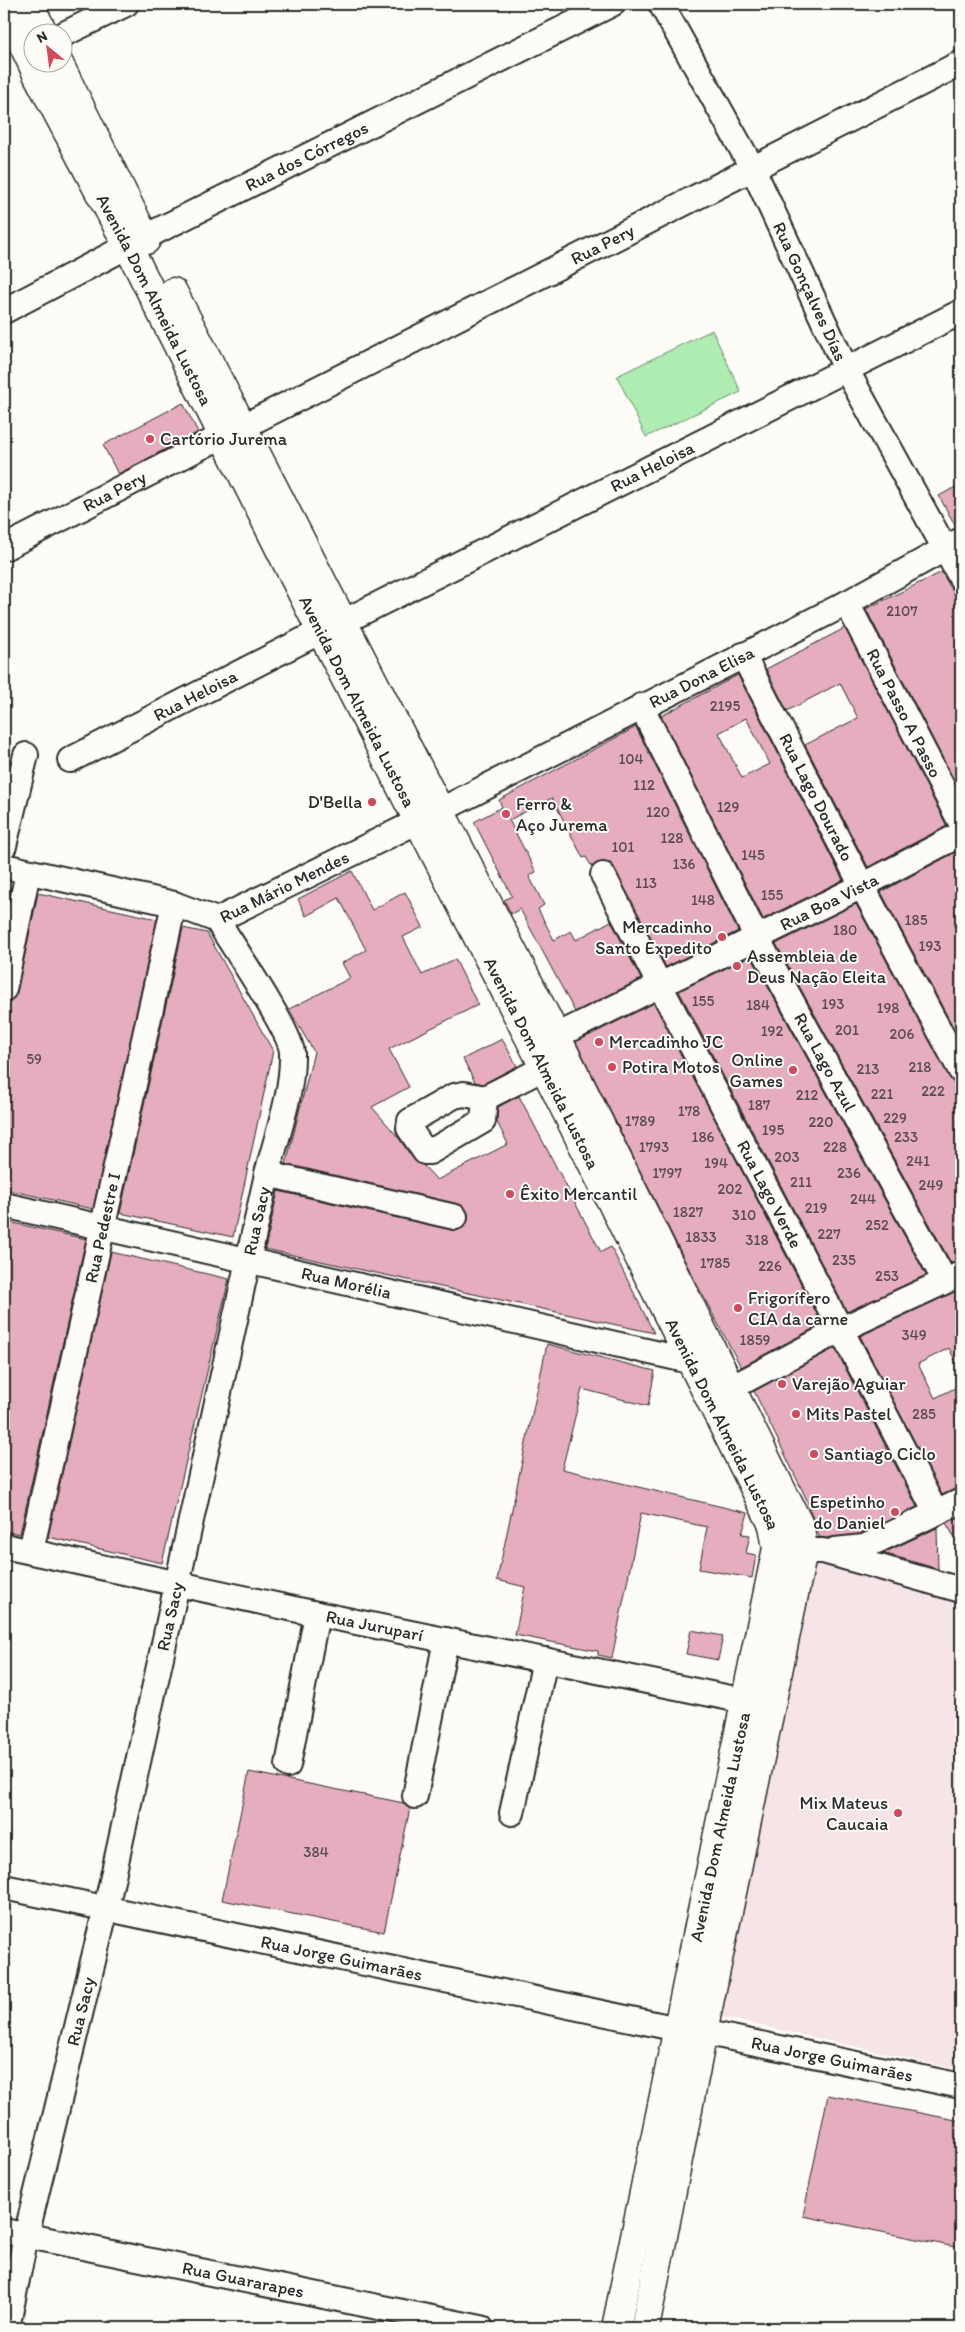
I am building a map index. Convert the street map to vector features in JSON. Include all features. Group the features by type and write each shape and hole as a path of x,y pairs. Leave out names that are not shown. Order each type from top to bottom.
{"main road":[{"name":"Avenida Dom Almeida Lustosa","path":"4,4 81,134 430,815 545,1051 678,1307 731,1388 813,1551 691,2031 675,2106 616,2328"},
{"path":"29,4 38,22"},
{"name":"Avenida Dom Almeida Lustosa","path":"61,72 81,134"},
{"name":"Avenida Dom Almeida Lustosa","path":"678,1307 690,1361 773,1525 777,1548 745,1701 691,2031"},
{"name":"Avenida Dom Almeida Lustosa","path":"645,2328 675,2106"}],"street":[{"path":"72,30 126,4"},
{"name":"Rua dos Córregos","path":"4,311 136,242 612,4"},
{"name":"Rua Gonçalves Días","path":"661,4 753,169 846,369 953,545 961,578"},
{"name":"Rua Pery","path":"4,548 961,63"},
{"name":"Rua Heloisa","path":"70,760 961,312"},
{"name":"Rua Dona Elisa","path":"430,815 641,706 847,603 953,545"},
{"name":"Rua Passo A Passo","path":"847,603 961,823"},
{"name":"Rua Lago Dourado","path":"743,655 862,886 961,1070"},
{"name":"Rua Lago Azul","path":"641,706 757,938 953,1278"},
{"path":"4,846 26,755"},
{"name":"Rua Mário Mendes","path":"4,866 174,904 217,920 430,815"},
{"name":"Rua Boa Vista","path":"485,1098 545,1051 660,987 961,834"},
{"path":"4,989 28,872"},
{"name":"Rua Lago Verde","path":"603,875 660,987 842,1329 936,1513"},
{"name":"Rua Pedestre I","path":"31,1551 174,904"},
{"name":"Rua Sacy","path":"7,2328 15,2233 106,1908 267,1174 288,1090 292,1052 284,1029 217,920"},
{"path":"267,1174 455,1217"},
{"name":"Rua Morélia","path":"4,1205 690,1361"},
{"path":"731,1388 842,1329 953,1278"},
{"path":"813,1551 864,1547 961,1501"},
{"name":"Rua Juruparí","path":"4,1546 317,1614 745,1701"},
{"path":"813,1551 961,1590"},
{"path":"288,1765 317,1614"},
{"path":"415,1796 446,1640"},
{"path":"512,1813 545,1660"},
{"name":"Rua Jorge Guimarães","path":"4,1887 961,2086"},
{"name":"Rua Guararapes","path":"15,2233 481,2328"}],"shaded area":[{"path":"819,1560 961,1604 961,2070 721,2017 813,1565"}],"green space":[{"path":"712,330 741,392 646,437 617,376"}],"building":[{"name":"Cartório Jurema","path":"183,403 198,432 118,474 103,445"},
{"path":"961,484 961,526 956,527 939,496"},
{"path":"942,572 961,607 961,794 866,609"},
{"path":"845,628 947,826 868,867 805,745 858,718 840,683 787,711 766,669"},
{"path":"738,675 843,880 763,919 661,716","holes":["746,718 770,764 742,778 719,733"]},
{"path":"636,727 738,931 666,967 611,862 597,863 592,867 586,857 583,858 552,798 509,820 536,872 529,876 544,905 538,909 554,940 571,931 576,940 611,921 641,979 575,1012 520,909 511,914 504,900 512,896 474,822 502,807 499,800"},
{"path":"961,849 961,1042 881,892"},
{"path":"352,871 372,910 405,892 423,927 403,937 422,975 455,959 478,1005 389,1049 409,1087 372,1107 398,1137 414,1160 424,1166 437,1180 508,1144 497,1122 498,1107 519,1096 601,1252 611,1247 654,1333 265,1249 278,1191 452,1230 459,1230 468,1221 468,1213 464,1207 458,1204 286,1164 314,1052 289,1009 350,978 342,963 366,950 339,898 306,916 298,899"},
{"path":"4,886 11,888 4,922"},
{"path":"38,893 157,919 93,1209 4,1189 4,1040 10,1012 4,1011 4,1002 14,998 17,992"},
{"path":"856,904 949,1077 954,1083 961,1085 961,1260 951,1263 776,944"},
{"path":"183,928 207,933 273,1051 233,1237 120,1213"},
{"path":"751,956 926,1275 847,1312 679,991"},
{"path":"654,1003 822,1324 741,1367 694,1279 576,1042"},
{"path":"502,1039 517,1066 483,1084 475,1082 463,1059"},
{"path":"4,1221 86,1239 20,1534 4,1531"},
{"path":"111,1252 229,1279 162,1563 48,1537"},
{"path":"961,1289 961,1372 949,1348 918,1364 935,1398 961,1385 961,1487 942,1495 860,1336"},
{"path":"547,1344 655,1371 648,1406 582,1389 562,1469 748,1513 742,1534 750,1535 746,1553 756,1555 752,1578 699,1569 707,1527 641,1513 612,1658 598,1655 598,1651 515,1635 525,1587 497,1580"},
{"path":"835,1348 917,1507 860,1534 827,1538 819,1537 806,1498 754,1391"},
{"path":"961,1516 961,1548 946,1523"},
{"path":"937,1528 938,1569 883,1553"},
{"path":"691,1630 723,1636 718,1660 686,1654"},
{"path":"249,1772 404,1803 410,1808 384,1932 222,1900"},
{"path":"828,2095 961,2121 960,2248 803,2216"}],"place":[{"name":"Cartório Jurema","path":"150,439"},
{"name":"D'Bella","path":"372,802"},
{"name":"Ferro & Aço Jurema","path":"506,814"},
{"name":"Mercadinho Santo Expedito","path":"722,937"},
{"name":"Assembleia de Deus Nação Eleita","path":"737,966"},
{"name":"Mercadinho JC","path":"599,1042"},
{"name":"Potira Motos","path":"612,1067"},
{"name":"Online Games","path":"793,1070"},
{"name":"Êxito Mercantil","path":"510,1194"},
{"name":"Frigorífero CIA da carne","path":"738,1308"},
{"name":"Varejão Aguiar","path":"782,1384"},
{"name":"Mits Pastel","path":"796,1414"},
{"name":"Santiago Ciclo","path":"814,1454"},
{"name":"Espetinho do Daniel","path":"895,1512"},
{"name":"Mix Mateus Caucaia","path":"898,1813"}]}
